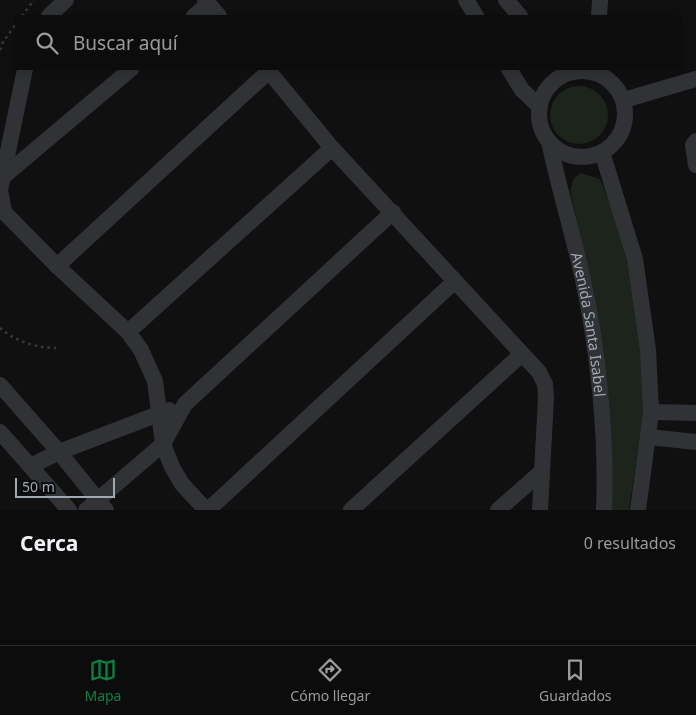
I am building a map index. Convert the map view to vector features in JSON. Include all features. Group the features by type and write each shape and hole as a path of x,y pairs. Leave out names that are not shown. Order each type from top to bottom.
{"street":[{"path":"50,15 66,0"},
{"path":"466,0 475,15"},
{"path":"506,0 519,15"},
{"path":"599,15 600,0"},
{"path":"196,15 211,7"},
{"path":"25,70 0,190 4,212 57,266 128,332 149,364 154,380 162,444 172,467 182,484 207,510 454,282"},
{"path":"2,177 130,70"},
{"path":"57,266 268,70 332,148 539,372 545,384 540,510"},
{"path":"510,70 522,90 540,107"},
{"path":"566,71 594,71 612,82 624,100 626,120 623,130 618,139 602,152 582,157 572,156 556,148 549,141 540,125 542,98 552,83 566,71"},
{"path":"624,100 696,79"},
{"name":"Avenida Santa Isabel","path":"549,141 590,314 600,404 604,510"},
{"path":"696,141 693,145 696,164"},
{"path":"128,332 332,148"},
{"path":"602,152 635,259 645,318 651,412 638,510"},
{"path":"0,385 59,452 96,507 162,444 185,404 393,212"},
{"path":"350,510 522,354"},
{"path":"31,466 59,452 185,404"},
{"path":"651,412 696,413"},
{"path":"0,432 69,510"},
{"path":"649,437 696,442"},
{"path":"498,510 540,473"}],"path":[{"path":"23,15 34,0"},
{"path":"0,50 3,42 15,25"},
{"path":"0,328 9,336 31,345 56,348"}],"shaded area":[{"path":"573,86 585,86 600,94 608,109 608,121 600,136 585,144 573,144 558,136 550,121 550,109 558,94"},
{"path":"581,173 600,179 616,218 628,264 642,362 643,413 629,510 612,510 609,419 595,298 570,191 574,178"}]}
